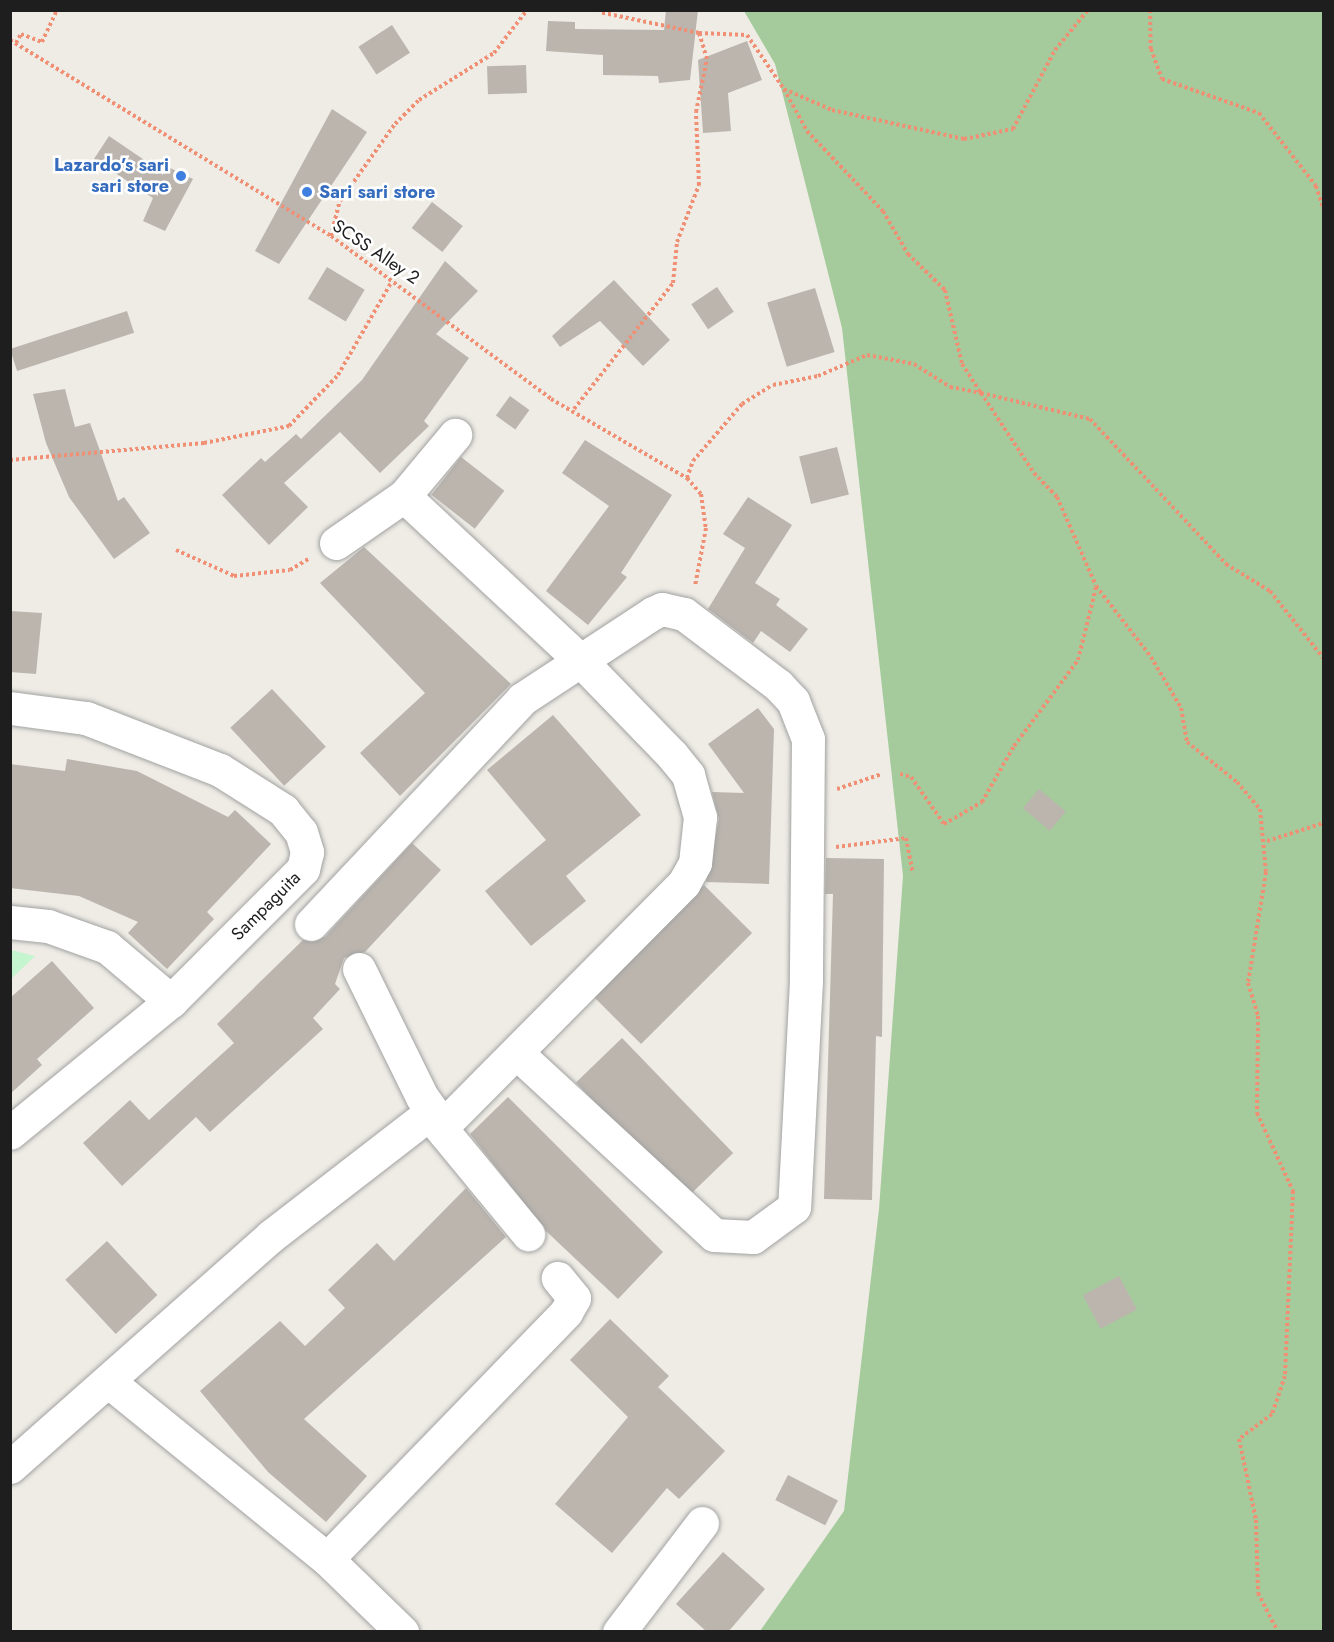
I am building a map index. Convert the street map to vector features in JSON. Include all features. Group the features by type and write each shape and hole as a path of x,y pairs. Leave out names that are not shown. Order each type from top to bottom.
{"street":[{"path":"336,543 404,496 455,435"},
{"path":"10,1467 271,1236 436,1120 518,1054 684,883 699,842 700,817 688,775 579,659 404,496"},
{"path":"312,924 522,699 579,659 662,609 684,614 793,701 808,739 809,849 799,1193 794,1207 768,1229 734,1240 714,1235 518,1054"},
{"name":"Sampaguita","path":"10,708 87,718 168,747 257,791 301,832 307,852 303,869 171,1001 10,1134"},
{"path":"10,922 48,926 106,947 171,1001"},
{"path":"359,969 422,1097 436,1120 528,1234"},
{"path":"327,1558 566,1312 574,1298 558,1278"},
{"path":"108,1381 327,1558 402,1632"},
{"path":"620,1632 702,1523"}],"path":[{"path":"16,43 21,34 42,42 57,10"},
{"path":"331,236 340,201 395,124 419,100 494,53 527,10"},
{"path":"545,10 599,11 699,33 747,35 784,90 807,131 883,211 908,254 945,290 962,364 1034,474 1057,497 1096,586 1157,667 1181,708 1187,742 1260,809 1267,841 1248,983 1257,1016 1257,1113 1293,1191 1285,1376 1272,1414 1239,1439 1256,1520 1258,1593 1278,1632"},
{"path":"784,90 884,125 964,139 991,137 1013,129 1023,117 1055,50 1088,10"},
{"path":"1150,10 1151,49 1162,79 1259,113 1316,186 1323,210"},
{"path":"574,409 673,283 677,242 699,185 696,112 707,60 699,33"},
{"name":"SCSS Alley 2","path":"10,40 331,236 520,377 687,478"},
{"path":"10,460 204,443 289,426 338,375 392,281"},
{"path":"684,614 702,565 705,528 701,494 687,478 693,461 742,404 773,385 818,376 867,354 914,364 950,387 1090,419 1226,564 1270,591 1323,659"},
{"path":"176,550 234,576 290,570 336,543"},
{"path":"900,774 910,777 944,824 982,802 1014,746 1078,660 1096,586"},
{"path":"809,790 852,787 882,774"},
{"path":"1267,841 1323,823"},
{"path":"809,849 906,838 914,873"}],"green space":[{"path":"744,11 1323,11 1323,1631 760,1631 844,1511 879,1209 903,876 842,328 775,64"},
{"path":"10,950 35,956 11,979"}],"building":[{"path":"666,10 698,10 690,80 659,83 658,76 603,75 603,55 546,51 548,21 575,22 575,29 664,30"},
{"path":"392,25 410,53 376,74 358,47"},
{"path":"747,41 762,80 728,93 731,131 703,133 698,60"},
{"path":"526,65 527,93 488,94 487,66"},
{"path":"332,109 367,132 279,264 255,251"},
{"path":"109,136 165,174 168,167 193,179 165,231 143,221 153,198 94,159"},
{"path":"432,202 463,226 442,252 412,228"},
{"path":"445,261 478,291 436,334 469,358 424,421 429,426 380,473 340,432 284,483 308,507 269,545 222,495 261,458 265,462 296,434 301,439 362,380"},
{"path":"327,267 365,290 346,321 308,299"},
{"path":"614,280 670,340 643,366 600,321 560,347 552,336"},
{"path":"717,287 734,312 708,329 691,304"},
{"path":"815,288 835,352 787,367 767,303"},
{"path":"127,311 134,333 17,371 10,349"},
{"path":"65,389 75,427 90,423 118,501 124,497 150,533 114,559 69,497 46,443 33,394"},
{"path":"510,396 529,410 515,430 496,415"},
{"path":"585,440 672,495 621,573 627,577 588,625 546,591 609,506 562,473"},
{"path":"837,447 849,495 811,504 799,456"},
{"path":"461,457 504,491 475,529 431,495"},
{"path":"748,497 792,525 755,583 780,599 776,605 808,629 790,652 761,631 753,643 708,609 745,548 723,534"},
{"path":"364,547 511,684 400,796 360,753 425,693 320,583"},
{"path":"10,611 42,613 36,674 10,672"},
{"path":"272,689 326,747 284,786 230,728"},
{"path":"758,708 774,729 769,884 706,882 719,819 712,792 744,793 708,744"},
{"path":"553,715 641,815 566,876 586,901 531,946 485,891 546,840 487,770"},
{"path":"67,759 137,771 228,817 235,810 271,844 207,912 214,919 167,969 128,933 138,922 79,896 10,888 10,764 65,771"},
{"path":"1039,789 1066,811 1050,831 1023,808"},
{"path":"412,843 441,870 365,952 344,958 335,984 340,989 313,1018 323,1029 210,1132 196,1117 122,1186 83,1143 130,1100 149,1120 234,1043 217,1024 303,940 325,937"},
{"path":"826,858 884,859 882,1037 876,1036 872,1200 824,1199 833,894 825,894"},
{"path":"704,885 752,933 641,1044 593,996"},
{"path":"52,961 94,1008 37,1059 42,1065 10,1094 10,998"},
{"path":"622,1038 733,1153 687,1198 576,1082"},
{"path":"508,1097 663,1252 618,1299 546,1231 470,1134"},
{"path":"466,1188 506,1237 304,1419 367,1476 326,1522 268,1472 200,1391 280,1321 305,1346 345,1308 328,1290 377,1243 394,1261"},
{"path":"107,1241 157,1295 116,1334 65,1280"},
{"path":"1119,1276 1137,1310 1101,1329 1083,1295"},
{"path":"610,1319 669,1376 658,1387 725,1451 679,1499 667,1488 612,1553 555,1504 628,1417 570,1360"},
{"path":"788,1475 838,1500 825,1525 775,1500"},
{"path":"723,1552 765,1589 728,1632 707,1632 676,1604"}],"place":[{"name":"Lazardo’s sari sari store","path":"181,176"},
{"name":"Sari sari store","path":"307,192"}]}
